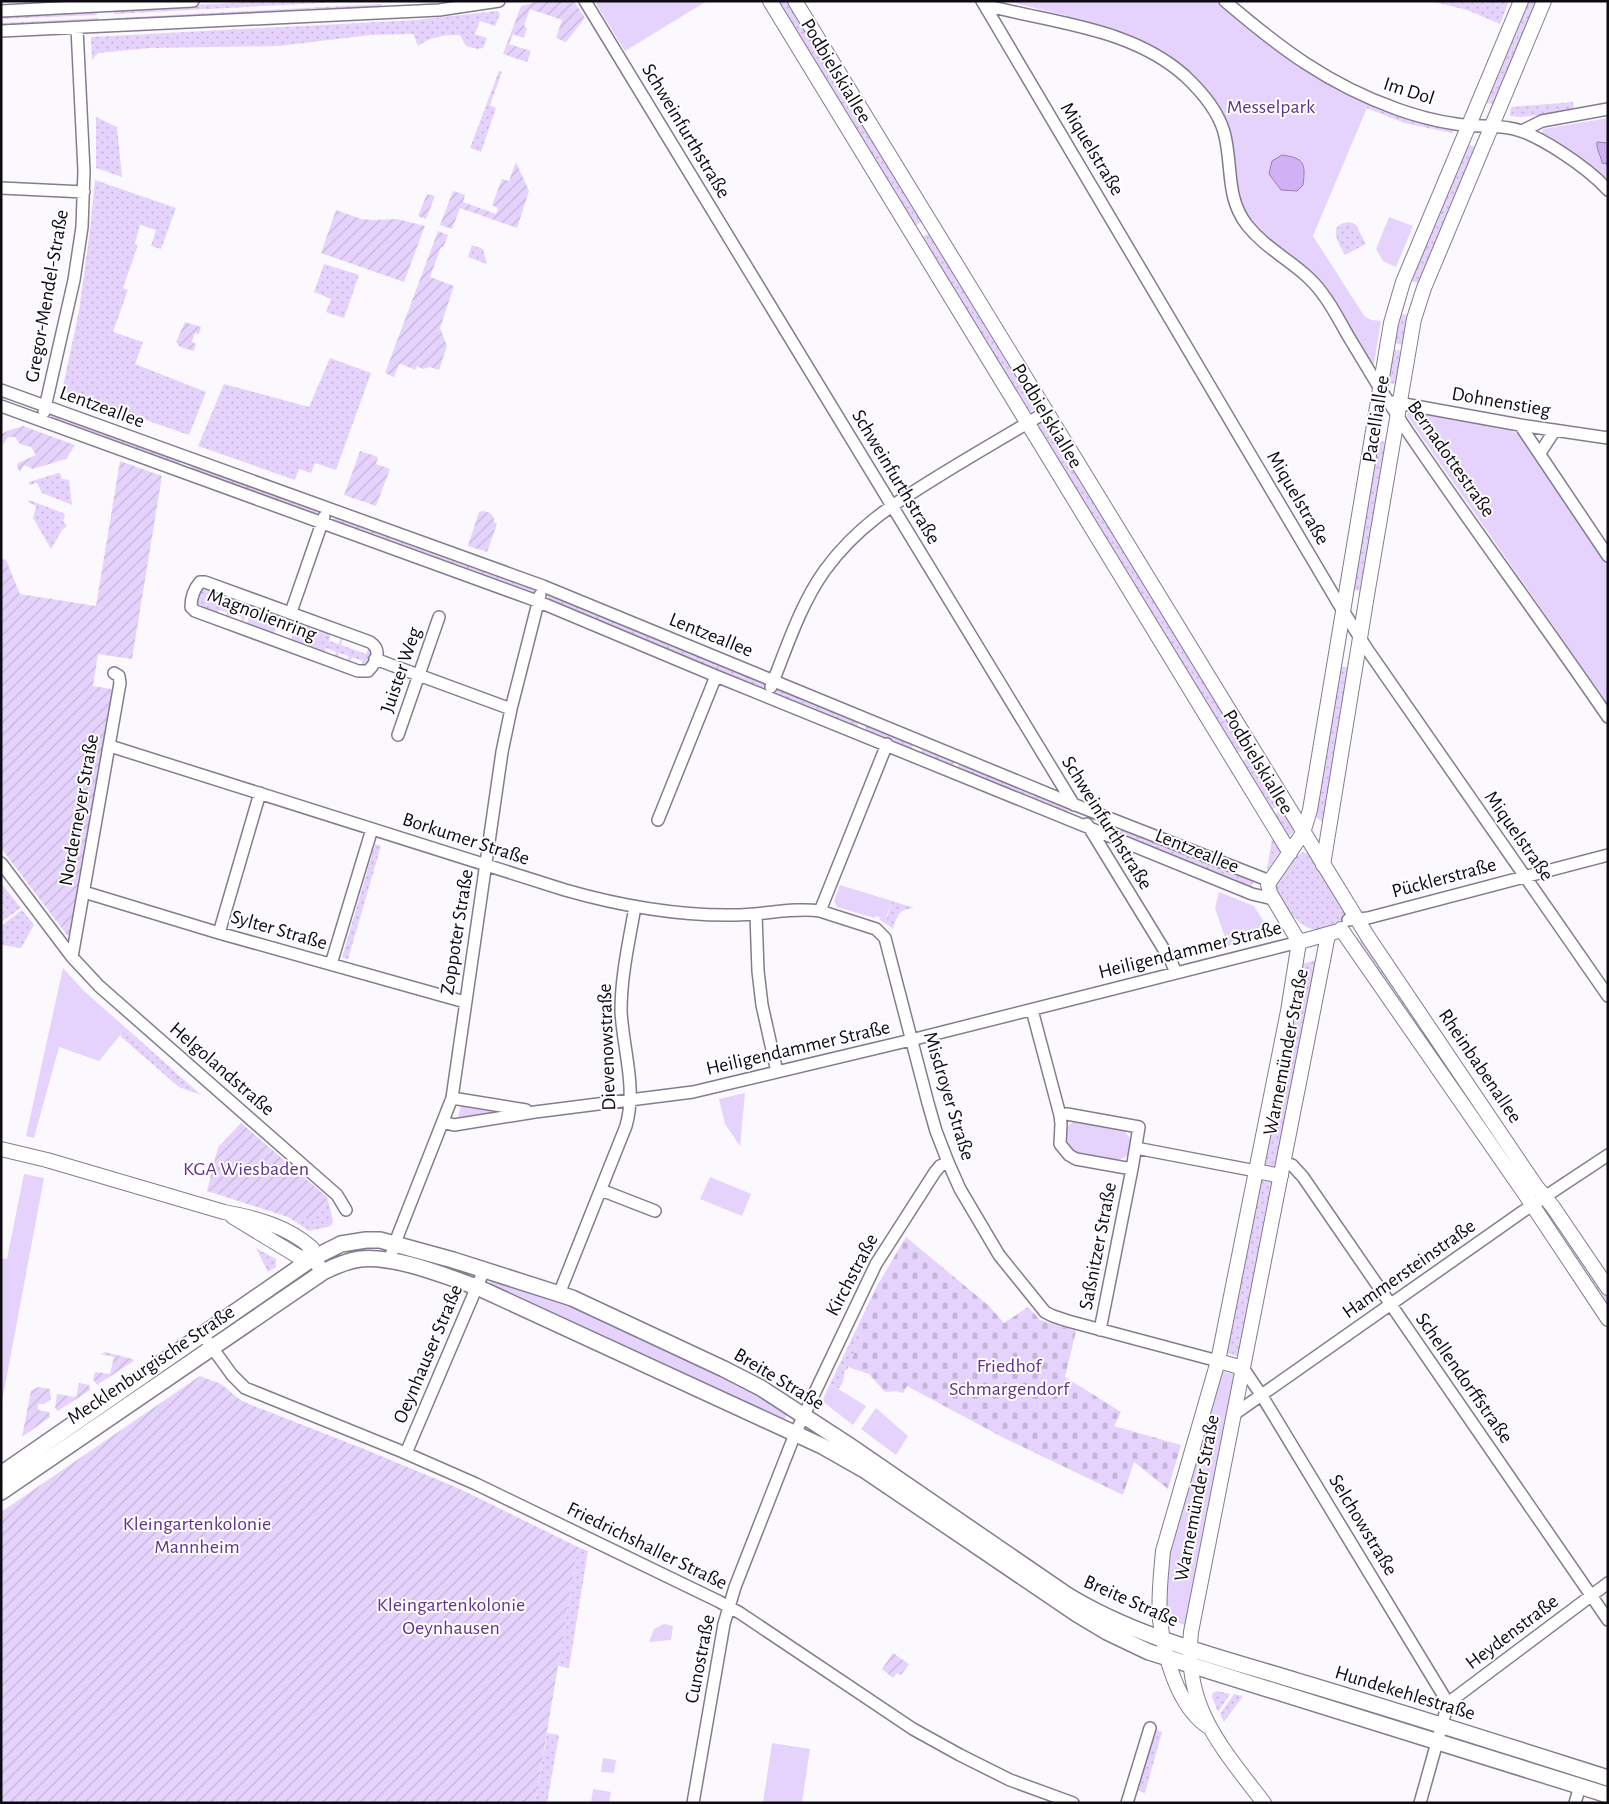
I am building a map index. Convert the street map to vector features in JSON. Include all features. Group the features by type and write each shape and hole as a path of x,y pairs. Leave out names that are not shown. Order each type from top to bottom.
{"main road":[{"name":"Breite Straße","path":"313,1258 336,1246 352,1241 380,1240 395,1243 559,1294 623,1321 761,1388 1080,1603 1123,1624 1189,1648"},
{"name":"Mecklenburgische Straße","path":"1,1492 207,1341 313,1258"},
{"name":"Breite Straße","path":"324,1272 340,1264 372,1258 435,1273 476,1287 822,1446 866,1471 1077,1614 1146,1651 1190,1666"},
{"name":"Mecklenburgische Straße","path":"1,1474 207,1341 324,1272"},
{"name":"Hundekehlestraße","path":"1189,1648 1444,1714 1608,1778"},
{"name":"Hundekehlestraße","path":"1190,1666 1223,1674 1608,1795"}],"street":[{"path":"1,11 193,1"},
{"path":"1,32 391,7 439,10 499,1"},
{"name":"Schweinfurthstraße","path":"585,1 1073,804 1172,963 1176,973"},
{"name":"Podbielskiallee","path":"770,1 1290,852"},
{"name":"Podbielskiallee","path":"795,1 1323,865"},
{"name":"Im Dol","path":"1225,1 1276,44 1316,72 1386,105 1412,114 1457,124 1510,128 1522,131"},
{"name":"Pacelliallee","path":"1270,881 1303,833 1310,810 1388,338 1395,307 1403,282 1521,1"},
{"name":"Pacelliallee","path":"1323,865 1395,407 1416,313 1424,288 1490,126 1544,1"},
{"name":"Bernadottestraße","path":"985,5 1123,39 1166,61 1187,77 1209,103 1224,131 1231,189 1235,205 1247,225 1268,245 1300,270 1322,293 1380,388 1395,407 1608,717"},
{"name":"Miquelstraße","path":"985,5 1360,638 1608,996"},
{"name":"Gregor-Mendel-Straße","path":"41,420 46,406 76,267 82,227 84,192 77,28"},
{"path":"1522,131 1542,122 1608,109"},
{"path":"1522,131 1576,162 1608,190"},
{"path":"1,188 84,192"},
{"path":"913,235 932,224"},
{"path":"1403,282 1424,288"},
{"path":"1395,307 1416,313"},
{"name":"Lentzeallee","path":"1,390 543,586 1073,804 1270,881"},
{"name":"Lentzeallee","path":"1,406 537,601 716,676 1252,894 1273,899"},
{"name":"Dohnenstieg","path":"1395,407 1608,438"},
{"path":"768,696 801,613 825,570 865,525 892,505 1046,412"},
{"path":"1520,425 1608,556"},
{"path":"1540,453 1555,430"},
{"path":"184,472 189,458"},
{"path":"322,522 328,508"},
{"name":"Magnolienring","path":"291,612 322,522"},
{"name":"Magnolienring","path":"200,582 205,582 291,612 376,646 378,650 375,660 368,671 358,671 195,611 191,607 191,602 197,586 200,582"},
{"path":"537,601 543,586"},
{"name":"Zoppoter Straße","path":"389,1261 452,1098 502,752 537,601"},
{"name":"Juister Weg","path":"398,735 439,617"},
{"path":"375,660 511,709"},
{"name":"Norderneyer Straße","path":"72,956 120,683 119,676 114,673"},
{"path":"658,820 716,676"},
{"path":"858,733 865,718"},
{"path":"914,755 920,741"},
{"path":"820,911 887,744"},
{"name":"Borkumer Straße","path":"110,746 565,890 635,907 690,914 756,915 810,909 820,911"},
{"path":"1235,762 1253,751"},
{"path":"219,933 260,794"},
{"path":"331,964 372,829"},
{"name":"Pücklerstraße","path":"1345,922 1608,855"},
{"name":"Helgolandstraße","path":"1,863 72,956 99,986 337,1195 346,1210"},
{"name":"Rheinbabenallee","path":"1323,865 1345,922 1608,1319"},
{"path":"1270,881 1268,888 1273,899 1299,942 1345,922"},
{"name":"Sylter Straße","path":"84,892 219,933 465,1002"},
{"name":"Dievenowstraße","path":"559,1294 626,1126 631,1100 631,1084 622,1022 622,999 624,972 635,907"},
{"name":"Misdroyer Straße","path":"820,911 876,929 886,938 936,1130 948,1162 980,1226 1017,1279 1045,1312 1052,1316 1100,1330 1218,1362"},
{"path":"756,915 758,971 762,1005 777,1072"},
{"name":"Rheinbabenallee","path":"1345,922 1368,937 1608,1288"},
{"name":"Warnemünder Straße","path":"1209,1728 1195,1690 1190,1666 1189,1648 1191,1632 1283,1170 1345,922"},
{"name":"Heiligendammer Straße","path":"443,1122 454,1125 534,1112 692,1092 912,1040 1299,942"},
{"name":"Warnemünder Straße","path":"1209,1728 1193,1714 1183,1699 1174,1680 1168,1659 1160,1620 1162,1563 1166,1537 1218,1362 1290,1003 1299,942"},
{"path":"1032,1010 1060,1115 1060,1144 1069,1155 1076,1159 1132,1169"},
{"name":"Heiligendammer Straße","path":"452,1098 534,1112"},
{"name":"Saßnitzer Straße","path":"1060,1115 1067,1114 1140,1127 1100,1330"},
{"path":"1136,1148 1256,1171 1283,1170"},
{"path":"1,1149 47,1160 224,1212 299,1257 313,1258 324,1272"},
{"name":"Hammersteinstraße","path":"1233,1415 1608,1155"},
{"name":"Kirchstraße","path":"804,1416 876,1264 935,1172 940,1166 948,1162"},
{"name":"Schellendorffstraße","path":"1283,1170 1292,1165 1303,1177 1608,1620"},
{"path":"601,1190 655,1212"},
{"name":"Oeynhauser Straße","path":"406,1453 484,1270"},
{"name":"Friedrichshaller Straße","path":"207,1341 232,1376 245,1388 406,1453 526,1507 729,1607 913,1729 1010,1780 1073,1803"},
{"path":"1218,1362 1243,1368"},
{"name":"Selchowstraße","path":"1243,1368 1262,1396 1444,1714"},
{"name":"Cunostraße","path":"694,1803 724,1624 738,1579 795,1434 804,1416"},
{"name":"Heydenstraße","path":"1444,1714 1608,1583"},
{"path":"1420,1803 1444,1714"},
{"path":"1127,1803 1150,1728"},
{"path":"1209,1728 1220,1746 1264,1803"},
{"path":"1575,1803 1580,1786"}],"green space":[{"path":"269,1 360,1 114,14 114,9"},
{"path":"540,1 574,1 585,18 566,42 556,38 562,20 530,9 524,26 527,28 524,38 513,34 509,44 531,51 527,62 503,54 521,6"},
{"path":"594,1 707,1 625,51"},
{"path":"776,1 789,1 923,221 913,227"},
{"name":"Messelpark","path":"1007,1 1216,1 1274,49 1299,66 1340,90 1369,103 1313,236 1365,317 1381,321 1373,369 1314,276 1252,224 1240,205 1230,150 1189,74 1068,21 1068,16"},
{"path":"1431,1 1509,1 1500,24 1467,10"},
{"path":"1525,1 1539,1 1496,104 1483,103"},
{"path":"381,4 381,9 115,22 115,18"},
{"path":"97,10 97,15 1,19 1,15"},
{"path":"497,11 500,14 495,26 480,21 475,34 487,38 483,48 477,49 466,46 460,35 438,37 418,46 413,34 370,35 279,46 150,48 98,53 92,60 91,37 416,20"},
{"path":"98,18 98,23 1,27 1,23"},
{"path":"499,71 502,72 490,105 496,108 481,152 470,148"},
{"path":"1573,102 1574,111 1521,117 1510,116 1511,107"},
{"path":"1369,103 1454,128 1452,133 1405,123 1366,108"},
{"path":"96,117 117,127 122,177 96,168"},
{"path":"1608,118 1608,183 1541,137 1543,129"},
{"path":"1466,143 1477,148 1421,284 1409,280"},
{"path":"516,162 529,191 517,228 460,208 452,229 440,225 453,191 465,195 463,202 496,214 498,208 492,205 502,179 509,181"},
{"path":"95,180 176,208 161,249 151,246 156,230 140,225 135,244 138,245 123,288 128,290 113,332 143,342 135,364 206,392 189,435 62,391 79,311"},
{"path":"427,194 435,196 426,219 418,216"},
{"path":"336,210 361,219 397,219 425,226 404,282 321,253"},
{"path":"1389,217 1413,226 1396,267 1383,261 1376,249"},
{"path":"1350,222 1356,225 1366,244 1345,255 1337,239 1336,230 1343,223"},
{"path":"438,231 448,235 443,248 441,247 430,277 454,286 440,328 447,346 439,370 430,367 423,369 417,366 415,370 399,364 394,377 385,373"},
{"path":"930,233 1037,408 1027,413 920,238"},
{"path":"472,245 483,249 487,264 468,257"},
{"path":"324,264 359,275 344,318 326,312 331,299 314,292"},
{"path":"1399,313 1410,316 1403,345 1392,343"},
{"path":"185,322 201,327 199,334 195,333 192,342 196,344 194,351 180,347 176,342"},
{"path":"1391,349 1403,351 1397,384 1386,383"},
{"path":"330,358 371,373 336,470 315,463 311,473 299,469 295,480 198,446 224,384 309,407"},
{"path":"1408,411 1506,428 1520,435 1527,442 1608,564 1608,705 1407,416"},
{"path":"50,413 181,459 179,466 49,418"},
{"path":"1044,420 1245,749 1236,754 1035,425"},
{"path":"23,426 75,445 66,459 33,469 24,465 20,472 17,467 18,463 36,455 31,447 20,444 15,437 8,437 3,445 2,434"},
{"path":"1376,441 1388,442 1363,592 1352,589"},
{"path":"360,451 378,457 376,464 390,469 376,506 344,495"},
{"path":"120,461 162,476 132,659 98,654 93,686 111,689 112,693 74,936 67,935 1,848 1,559 6,560 20,594 96,606"},
{"path":"193,463 324,511 321,517 190,470"},
{"path":"60,473 62,479 69,480 72,505 42,493 37,483 29,485 29,482"},
{"path":"29,500 65,515 63,521 67,526 62,530 51,549 33,518 36,506 28,502"},
{"path":"479,512 491,514 494,517 494,522 497,524 487,552 468,546"},
{"path":"336,515 534,588 534,591 532,593 333,522"},
{"path":"205,587 224,594 221,601 231,605 234,598 237,598 235,606 244,610 247,602 250,603 242,625 240,624 242,617 232,614 230,620 225,619 227,612 219,610 217,616 198,609 195,602"},
{"path":"549,595 613,619 766,684 765,690 657,647 550,601"},
{"path":"253,605 281,615 273,636 246,626"},
{"path":"297,621 326,631 318,653 290,642"},
{"path":"326,631 331,633 329,641 339,644 341,637 343,638 341,645 366,654 369,647 373,652 369,665 361,668 363,661 352,657 349,664 347,663 349,656 339,653 337,660 334,659 336,652 326,648 324,655 318,653"},
{"path":"1339,666 1351,668 1325,825 1315,815"},
{"path":"778,689 858,721 858,726 855,727 776,695 775,691"},
{"path":"867,725 913,744 912,749 866,731"},
{"path":"923,748 955,760 952,767 920,753"},
{"path":"1249,757 1280,805 1270,811 1241,762"},
{"path":"960,762 1070,808 1068,812 957,769"},
{"path":"1283,809 1294,830 1288,838 1272,816"},
{"path":"1100,820 1254,881 1251,888 1099,826"},
{"path":"1273,832 1280,852 1267,870"},
{"path":"375,844 381,846 348,959 342,958"},
{"path":"1303,852 1309,854 1346,911 1340,921 1323,929 1314,929 1298,921 1285,905 1275,887 1296,856"},
{"path":"1,883 21,908 1,922"},
{"path":"840,885 892,901 886,918 875,916 875,918 837,907 834,901"},
{"path":"1219,892 1254,906 1264,922 1263,933 1228,946 1215,908"},
{"path":"892,901 914,908 899,914 893,929 879,919 880,917 887,918"},
{"path":"22,910 34,925 21,948 1,945 1,926"},
{"path":"1364,939 1534,1188 1527,1192 1356,942"},
{"path":"1320,959 1278,1168 1262,1165 1302,964"},
{"path":"63,968 84,991 126,1028 99,1061 59,1047 34,1138 26,1136"},
{"path":"126,1028 201,1095 179,1087 120,1036"},
{"path":"745,1093 740,1146 725,1124 719,1099"},
{"path":"462,1102 497,1108 497,1116 457,1121"},
{"path":"1078,1120 1124,1131 1131,1141 1131,1148 1128,1154 1118,1160 1112,1160 1073,1153 1065,1146 1066,1128"},
{"name":"KGA Wiesbaden","path":"241,1123 327,1197 319,1214 296,1222 288,1217 207,1191 218,1147"},
{"path":"24,1174 44,1178 1,1407 1,1258 7,1259"},
{"path":"710,1177 751,1194 742,1216 700,1199"},
{"path":"1258,1180 1275,1183 1240,1357 1223,1352"},
{"path":"327,1197 333,1220 331,1226 309,1231 296,1222 319,1214"},
{"path":"1550,1210 1608,1294 1608,1313 1542,1215"},
{"name":"Friedhof Schmargendorf","path":"906,1237 989,1306 1004,1323 1028,1307 1040,1320 1076,1331 1065,1377 1121,1412 1114,1426 1181,1445 1168,1489 1134,1462 1123,1495 1002,1437 907,1386 903,1393 897,1391 885,1392 869,1374 848,1367 862,1336 855,1332 877,1286"},
{"path":"256,1248 276,1259 276,1267 268,1272"},
{"path":"492,1279 575,1306 742,1384 788,1412 783,1422 489,1288"},
{"path":"855,1332 862,1336 847,1370 845,1370 839,1389 830,1384"},
{"path":"105,1352 133,1359 134,1361 97,1385 93,1379 95,1372 110,1374 114,1357 101,1354"},
{"path":"1220,1371 1236,1375 1187,1626 1167,1618 1166,1598 1169,1547"},
{"path":"200,1376 221,1384 239,1399 249,1404 460,1489 578,1547 535,1803 1,1803 1,1512"},
{"path":"79,1383 89,1385 90,1390 58,1411 55,1408 57,1394 76,1397"},
{"path":"830,1384 866,1406 853,1425 822,1401"},
{"path":"38,1387 50,1389 51,1399 44,1404 38,1404 38,1410 49,1412 50,1417 22,1437 31,1391"},
{"path":"876,1408 908,1436 896,1455 861,1429"},
{"path":"578,1547 588,1551 569,1668 558,1666"},
{"path":"664,1624 673,1626 671,1640 649,1642 654,1629"},
{"path":"893,1653 909,1664 901,1675 897,1673 893,1678 882,1669"},
{"path":"1211,1660 1420,1723 1418,1730 1212,1667"},
{"path":"1217,1691 1230,1694 1218,1712 1212,1697 1213,1693"},
{"path":"1234,1694 1243,1696 1224,1722 1220,1714"},
{"path":"1154,1729 1162,1732 1145,1793 1136,1788"},
{"path":"547,1733 559,1735 547,1803 535,1803"},
{"path":"1452,1733 1566,1769 1564,1776 1450,1740"},
{"path":"772,1743 810,1749 802,1803 763,1803"},
{"path":"603,1758 616,1760 614,1773 601,1772"},
{"path":"593,1789 611,1792 609,1803 591,1803"}],"shaded area":[{"path":"1597,142 1608,143 1608,164 1602,163"},
{"path":"1282,155 1295,158 1302,163 1304,171 1303,185 1297,191 1281,190 1269,174 1272,161"}],"park label":[{"name":"Kleingartenkolonie Mannheim","path":"197,1536"},
{"name":"Kleingartenkolonie Oeynhausen","path":"451,1616"}]}
